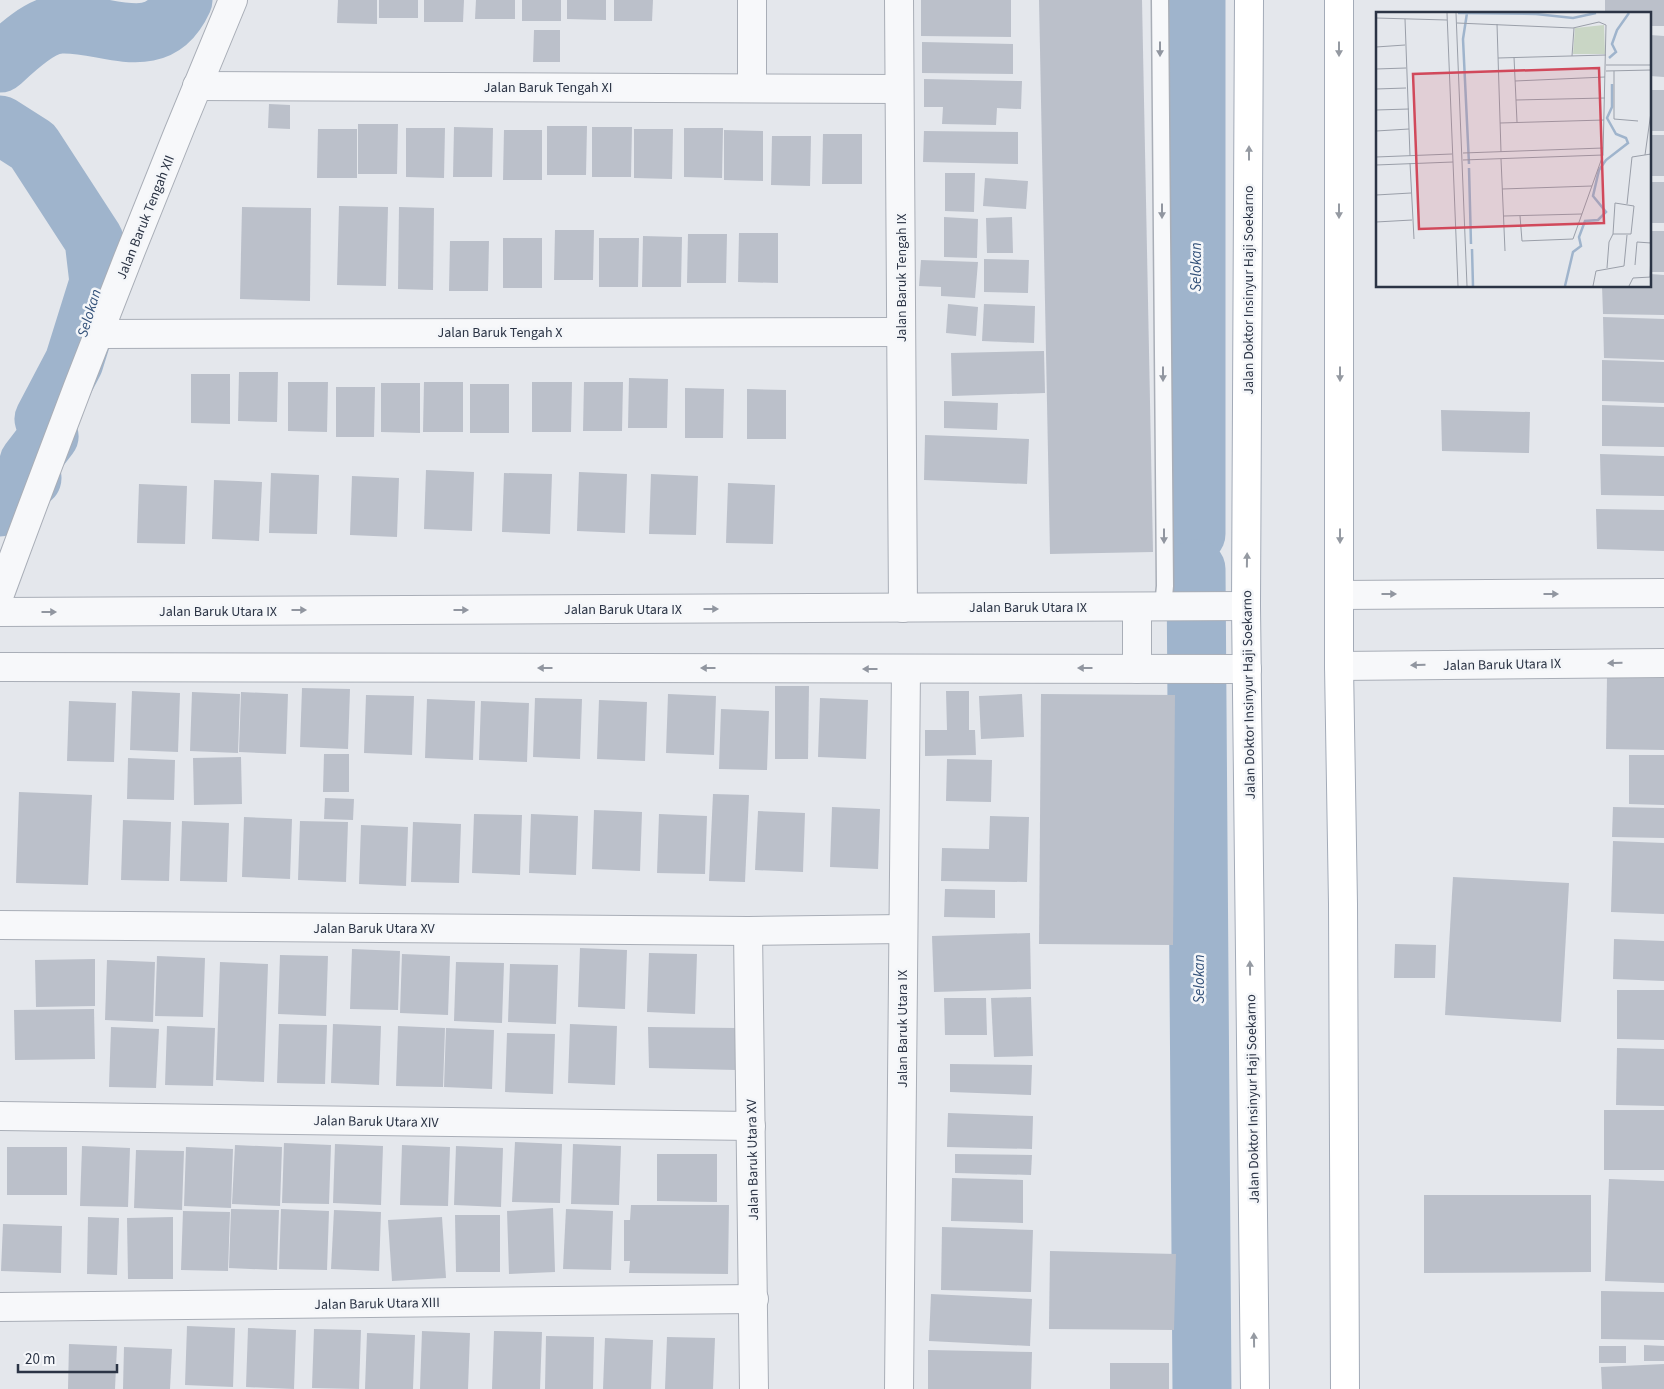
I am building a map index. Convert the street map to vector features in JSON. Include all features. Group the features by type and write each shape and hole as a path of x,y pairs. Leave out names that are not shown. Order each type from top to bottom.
{"main road":[{"name":"Jalan Doktor Insinyur Haji Soekarno","path":"1249,0 1246,606 1255,1389"},
{"path":"1339,0 1339,666 1343,914 1345,1389"}],"street":[{"name":"Jalan Baruk Tengah XII","path":"3,585 13,554 99,334 233,0"},
{"path":"752,0 752,88"},
{"name":"Jalan Baruk Tengah IX","path":"899,0 904,608"},
{"name":"Jalan Baruk Tengah XI","path":"197,86 899,89"},
{"name":"Jalan Baruk Tengah X","path":"99,334 901,332"},
{"path":"1340,594 1664,594"},
{"name":"Jalan Baruk Utara IX","path":"0,612 1246,606"},
{"path":"1137,669 1160,607"},
{"name":"Jalan Baruk Utara IX","path":"1339,666 1664,663"},
{"path":"0,667 1247,669"},
{"name":"Jalan Baruk Utara IX","path":"899,1389 906,669"},
{"name":"Jalan Baruk Utara XV","path":"0,925 748,931 903,929"},
{"name":"Jalan Baruk Utara XV","path":"748,931 754,1389"},
{"name":"Jalan Baruk Utara XIV","path":"0,1116 752,1126"},
{"name":"Jalan Baruk Utara XIII","path":"0,1307 754,1299"}],"lane":[{"path":"1160,0 1164,576 1160,607"}],"building":[{"path":"338,0 377,0 377,24 337,23"},
{"path":"379,0 418,0 418,18 379,18"},
{"path":"424,0 464,0 463,22 424,22"},
{"path":"476,0 515,0 515,19 475,19"},
{"path":"522,0 561,0 561,21 522,21"},
{"path":"567,0 606,0 606,20 567,19"},
{"path":"614,0 653,0 652,21 614,21"},
{"path":"921,0 1011,0 1011,37 921,36"},
{"path":"1039,0 1142,0 1153,552 1050,554"},
{"path":"1605,0 1664,0 1664,26 1652,26 1652,12 1605,12"},
{"path":"534,30 560,30 560,62 533,62"},
{"path":"1652,35 1664,36 1664,77 1652,76"},
{"path":"922,42 1013,44 1013,74 922,73"},
{"path":"924,79 1022,81 1021,109 997,108 996,125 942,124 943,107 924,107"},
{"path":"1652,90 1664,90 1664,131 1652,131"},
{"path":"269,104 290,105 290,129 268,128"},
{"path":"358,124 398,124 397,174 358,174"},
{"path":"547,126 587,126 586,175 547,175"},
{"path":"454,127 493,128 492,177 453,177"},
{"path":"592,127 632,127 631,177 592,177"},
{"path":"406,128 445,128 444,178 406,177"},
{"path":"684,128 723,128 722,178 684,177"},
{"path":"318,129 357,129 357,178 317,178"},
{"path":"634,129 673,129 672,179 634,178"},
{"path":"504,130 542,130 542,180 503,180"},
{"path":"724,130 763,131 763,181 724,180"},
{"path":"924,131 1018,132 1018,164 923,162"},
{"path":"823,134 862,134 862,184 822,184"},
{"path":"1652,135 1664,135 1664,176 1652,176"},
{"path":"772,136 811,136 810,186 771,185"},
{"path":"945,173 975,173 974,212 945,211"},
{"path":"985,178 1028,181 1026,209 983,206"},
{"path":"1652,182 1664,182 1664,223 1652,223"},
{"path":"339,206 388,207 386,286 337,285"},
{"path":"242,207 311,208 310,301 240,299"},
{"path":"399,207 434,208 433,290 398,289"},
{"path":"944,217 978,219 977,258 944,257"},
{"path":"1012,217 1013,253 987,253 986,218"},
{"path":"555,230 594,230 593,280 554,280"},
{"path":"1652,231 1664,231 1664,272 1652,272"},
{"path":"739,233 778,233 778,283 738,282"},
{"path":"688,234 727,234 726,283 687,283"},
{"path":"643,236 682,237 681,287 642,287"},
{"path":"503,238 542,238 542,288 503,288"},
{"path":"599,238 639,238 638,287 599,287"},
{"path":"450,241 489,241 488,291 449,291"},
{"path":"984,259 1029,260 1028,293 984,292"},
{"path":"921,260 978,262 975,298 941,296 941,287 919,286"},
{"path":"1652,274 1664,275 1664,315 1603,314 1602,288 1652,288"},
{"path":"948,304 978,307 976,336 946,333"},
{"path":"984,304 1035,306 1034,343 982,341"},
{"path":"1603,317 1664,319 1664,360 1604,358"},
{"path":"1044,351 1045,393 952,396 951,353"},
{"path":"1602,360 1664,362 1664,403 1602,401"},
{"path":"239,372 278,372 277,422 238,421"},
{"path":"191,374 230,374 230,424 191,423"},
{"path":"629,378 668,379 667,428 628,428"},
{"path":"288,382 328,382 327,432 288,431"},
{"path":"424,382 463,382 463,432 423,432"},
{"path":"532,382 572,382 571,432 532,432"},
{"path":"584,382 623,382 622,431 583,431"},
{"path":"381,383 420,383 420,433 381,432"},
{"path":"470,384 509,384 509,433 470,433"},
{"path":"336,387 375,387 374,437 336,437"},
{"path":"685,388 724,389 723,438 685,438"},
{"path":"747,389 786,390 786,439 747,439"},
{"path":"944,401 998,403 997,430 944,428"},
{"path":"1602,405 1664,407 1664,447 1602,446"},
{"path":"1441,410 1530,412 1529,453 1442,451"},
{"path":"925,435 1029,439 1027,484 924,480"},
{"path":"1600,454 1664,456 1664,496 1601,495"},
{"path":"426,470 474,472 472,531 424,529"},
{"path":"579,472 627,474 625,533 577,531"},
{"path":"271,473 319,475 317,534 269,533"},
{"path":"504,473 552,474 550,534 502,532"},
{"path":"651,474 698,476 696,535 649,534"},
{"path":"352,476 399,478 397,537 350,535"},
{"path":"214,480 262,482 259,541 212,539"},
{"path":"728,483 775,485 773,544 726,543"},
{"path":"139,484 187,486 185,544 137,543"},
{"path":"1596,509 1664,510 1664,551 1597,549"},
{"path":"1607,677 1664,678 1664,750 1606,749"},
{"path":"775,686 809,686 808,759 775,759"},
{"path":"302,688 350,689 348,749 300,747"},
{"path":"132,691 180,693 178,752 130,750"},
{"path":"946,691 969,691 969,730 975,730 976,755 925,756 925,730 947,730"},
{"path":"192,692 240,694 238,753 190,751"},
{"path":"241,692 288,694 286,754 239,752"},
{"path":"668,694 716,696 714,755 666,753"},
{"path":"1022,694 1024,737 981,739 979,696"},
{"path":"1041,694 1175,695 1173,945 1039,944"},
{"path":"366,695 414,696 412,755 364,753"},
{"path":"535,698 582,699 580,759 533,757"},
{"path":"820,698 868,700 866,759 818,757"},
{"path":"427,699 475,701 473,760 425,758"},
{"path":"599,700 647,702 645,761 597,759"},
{"path":"69,701 116,703 114,762 67,761"},
{"path":"481,701 529,703 527,762 479,760"},
{"path":"721,709 769,711 767,770 719,769"},
{"path":"324,754 349,754 349,792 323,792"},
{"path":"1629,755 1664,755 1664,805 1629,804"},
{"path":"241,757 242,804 194,805 193,758"},
{"path":"128,758 175,760 174,800 127,799"},
{"path":"947,759 992,760 991,802 946,801"},
{"path":"19,792 92,795 88,885 16,883"},
{"path":"713,794 749,795 745,882 709,881"},
{"path":"325,798 354,799 353,820 324,819"},
{"path":"832,807 880,809 878,869 830,867"},
{"path":"1613,807 1664,808 1664,838 1612,837"},
{"path":"594,810 642,812 640,871 592,869"},
{"path":"758,811 805,813 803,872 755,870"},
{"path":"474,814 522,815 520,875 472,873"},
{"path":"531,814 578,816 576,875 529,873"},
{"path":"659,814 707,816 705,874 657,873"},
{"path":"990,816 1029,817 1027,882 941,881 942,848 989,849"},
{"path":"244,817 292,819 290,879 242,877"},
{"path":"123,820 171,822 169,881 121,880"},
{"path":"182,821 229,823 227,882 180,881"},
{"path":"300,821 348,822 346,882 298,880"},
{"path":"413,822 461,824 459,883 411,882"},
{"path":"361,825 408,827 406,886 359,884"},
{"path":"1613,841 1664,843 1664,914 1611,912"},
{"path":"1453,877 1569,883 1561,1022 1445,1015"},
{"path":"945,889 995,890 995,918 944,917"},
{"path":"1030,933 1031,989 934,992 932,936"},
{"path":"1614,939 1664,941 1664,981 1613,979"},
{"path":"1395,944 1436,945 1435,978 1394,978"},
{"path":"580,948 627,950 625,1009 578,1007"},
{"path":"352,949 400,951 398,1010 350,1009"},
{"path":"649,953 697,954 695,1014 647,1012"},
{"path":"402,954 450,956 448,1015 400,1013"},
{"path":"280,955 328,956 326,1016 278,1014"},
{"path":"157,956 205,958 203,1017 155,1016"},
{"path":"95,959 95,1006 36,1007 35,960"},
{"path":"107,960 155,962 153,1022 105,1020"},
{"path":"220,962 268,964 264,1082 216,1080"},
{"path":"456,962 504,963 502,1023 454,1021"},
{"path":"510,964 558,965 556,1024 508,1022"},
{"path":"1617,990 1664,990 1664,1040 1617,1039"},
{"path":"1031,997 1033,1056 994,1057 991,998"},
{"path":"944,998 986,998 987,1035 945,1035"},
{"path":"94,1009 95,1059 15,1060 14,1010"},
{"path":"279,1024 327,1025 325,1084 277,1083"},
{"path":"333,1024 381,1026 379,1085 331,1083"},
{"path":"570,1024 617,1026 615,1085 568,1083"},
{"path":"167,1026 215,1028 213,1086 165,1085"},
{"path":"398,1026 445,1028 443,1087 396,1086"},
{"path":"111,1027 159,1029 156,1088 109,1087"},
{"path":"648,1027 737,1028 736,1070 649,1068"},
{"path":"446,1028 494,1030 492,1089 444,1087"},
{"path":"507,1033 555,1034 553,1094 505,1092"},
{"path":"1617,1048 1664,1049 1664,1106 1616,1105"},
{"path":"950,1064 1032,1065 1031,1095 950,1092"},
{"path":"1604,1110 1664,1110 1664,1170 1604,1170"},
{"path":"948,1113 1033,1116 1032,1149 947,1147"},
{"path":"515,1142 562,1144 560,1203 512,1202"},
{"path":"284,1143 331,1145 329,1204 282,1203"},
{"path":"335,1144 383,1146 381,1205 333,1203"},
{"path":"573,1144 621,1146 619,1205 571,1204"},
{"path":"235,1145 282,1147 280,1206 232,1204"},
{"path":"402,1145 450,1147 448,1206 400,1205"},
{"path":"82,1146 130,1148 128,1207 80,1206"},
{"path":"456,1146 503,1148 501,1207 454,1205"},
{"path":"7,1147 67,1147 67,1195 7,1195"},
{"path":"186,1147 233,1149 231,1208 184,1206"},
{"path":"136,1150 184,1151 182,1210 134,1208"},
{"path":"657,1154 717,1154 717,1202 657,1201"},
{"path":"955,1154 1032,1155 1031,1175 955,1173"},
{"path":"952,1178 1023,1180 1023,1223 951,1221"},
{"path":"1609,1179 1664,1181 1664,1283 1605,1281"},
{"path":"1424,1195 1591,1195 1591,1272 1424,1273"},
{"path":"631,1205 729,1205 728,1274 629,1273 630,1261 624,1261 624,1220 630,1220"},
{"path":"553,1208 555,1272 509,1274 507,1211"},
{"path":"231,1209 279,1210 277,1270 229,1268"},
{"path":"281,1209 329,1211 327,1270 279,1269"},
{"path":"566,1209 613,1211 611,1270 563,1269"},
{"path":"334,1210 381,1212 379,1271 331,1269"},
{"path":"183,1211 230,1212 228,1271 181,1270"},
{"path":"455,1215 500,1215 500,1272 456,1272"},
{"path":"88,1217 119,1218 117,1275 87,1274"},
{"path":"173,1217 173,1279 128,1279 127,1218"},
{"path":"442,1217 446,1278 392,1281 388,1220"},
{"path":"3,1224 62,1226 61,1273 1,1271"},
{"path":"942,1227 1033,1230 1031,1292 941,1290"},
{"path":"1050,1251 1176,1254 1174,1330 1049,1329"},
{"path":"1601,1291 1664,1292 1664,1340 1601,1339"},
{"path":"931,1294 1032,1299 1030,1346 929,1341"},
{"path":"187,1326 235,1328 233,1387 185,1385"},
{"path":"248,1328 296,1330 294,1389 246,1387"},
{"path":"314,1329 361,1330 359,1389 312,1388"},
{"path":"422,1331 470,1333 468,1389 420,1389"},
{"path":"494,1331 542,1332 540,1389 492,1389"},
{"path":"367,1333 415,1335 413,1389 365,1389"},
{"path":"546,1336 594,1337 593,1389 545,1389"},
{"path":"667,1337 715,1338 713,1389 665,1389"},
{"path":"605,1338 653,1340 651,1389 603,1389"},
{"path":"69,1344 117,1346 115,1389 68,1389"},
{"path":"1644,1345 1664,1346 1664,1361 1644,1361"},
{"path":"1599,1346 1626,1346 1626,1363 1599,1363"},
{"path":"124,1347 172,1349 170,1389 123,1389"},
{"path":"928,1350 1032,1352 1031,1389 928,1389"},
{"path":"1110,1363 1169,1363 1169,1389 1110,1389"},
{"path":"1664,1364 1664,1389 1602,1389 1601,1367"}],"waterway":[{"name":"Selokan","path":"0,63 36,33 53,25 78,25 129,33 145,32 159,28 172,17 183,0"},
{"name":"Selokan","path":"1196,0 1196,534"},
{"name":"Selokan","path":"0,125 33,146 94,240 99,282 74,362 44,419 49,436 29,462 32,478 0,507"},
{"name":"Selokan","path":"1196,569 1202,1389"}]}
